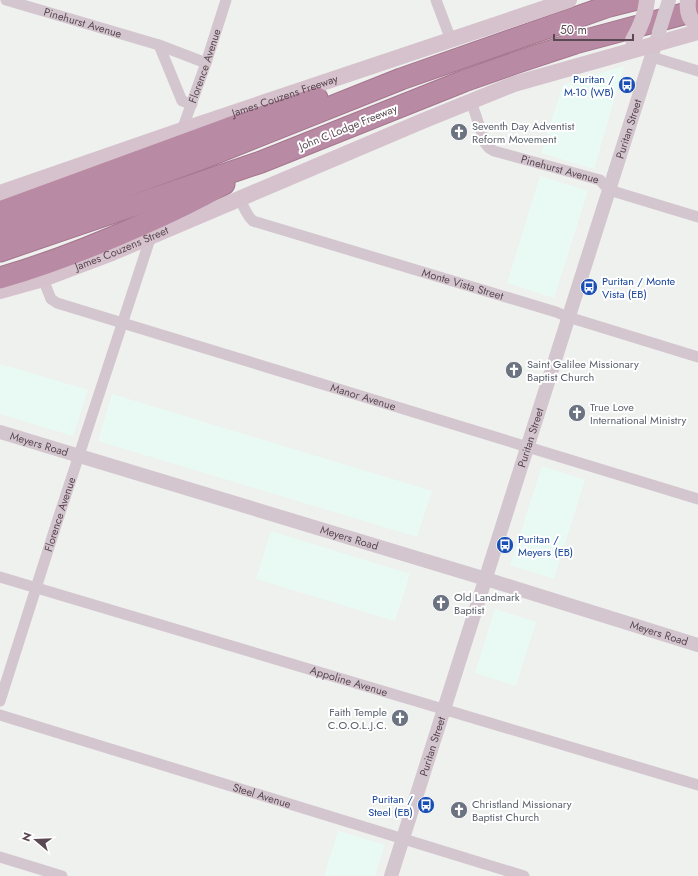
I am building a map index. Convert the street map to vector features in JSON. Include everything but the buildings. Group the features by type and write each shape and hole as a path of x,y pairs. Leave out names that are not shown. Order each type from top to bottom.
{"highway":[{"path":"0,232 198,160 401,79 602,9 633,0"},
{"name":"John C Lodge Freeway","path":"0,251 261,162 464,81 575,43 697,23"},
{"path":"0,212 230,128 346,88 368,81 401,79"},
{"path":"0,278 38,267 101,242 196,200 261,162"}],"main road":[{"name":"James Couzens Freeway","path":"0,193 569,0"},
{"path":"592,62 624,48 633,40 639,29 647,0"},
{"path":"239,198 514,84 655,44 697,23 689,15 688,0"},
{"name":"James Couzens Street","path":"0,291 43,279 112,253 239,198"}],"street":[{"name":"Pinehurst Avenue","path":"6,0 160,45 206,63"},
{"name":"Florence Avenue","path":"182,130 206,63 226,0"},
{"path":"436,0 451,40"},
{"name":"Puritan Street","path":"391,876 669,0"},
{"path":"655,44 698,71"},
{"path":"160,45 182,101 192,104"},
{"name":"Pinehurst Avenue","path":"471,101 486,143 489,148 494,151 600,180 609,190 698,218"},
{"name":"Monte Vista Street","path":"239,198 246,209 247,216 253,221 556,312 698,357"},
{"name":"Florence Avenue","path":"0,701 35,588 151,236"},
{"name":"Manor Avenue","path":"43,279 51,299 56,303 698,499"},
{"name":"Meyers Road","path":"0,432 486,579 698,645"},
{"name":"Appoline Avenue","path":"0,577 698,785"},
{"name":"Steel Avenue","path":"0,715 524,876"},
{"path":"0,857 62,876"}],"shaded area":[{"path":"624,66 594,169 541,153 563,85"},
{"path":"540,176 588,191 554,298 507,283"},
{"path":"0,364 88,390 73,436 0,414"},
{"path":"112,394 432,491 417,537 98,441"},
{"path":"542,466 585,480 554,579 510,565"},
{"path":"271,531 410,574 395,621 256,579"},
{"path":"495,609 536,622 516,686 475,673"},
{"path":"338,831 385,845 375,876 324,876"}],"place":[{"name":"Puritan / M-10 (WB)","path":"627,85"},
{"name":"Seventh Day Adventist Reform Movement","path":"459,132"},
{"name":"Puritan / Monte Vista (EB)","path":"589,287"},
{"name":"Saint Galilee Missionary Baptist Church","path":"514,370"},
{"name":"True Love International Ministry","path":"577,413"},
{"name":"Puritan / Meyers (EB)","path":"505,545"},
{"name":"Old Landmark Baptist","path":"441,603"},
{"name":"Faith Temple C.O.O.L.J.C.","path":"400,718"},
{"name":"Puritan / Steel (EB)","path":"426,805"},
{"name":"Christland Missionary Baptist Church","path":"459,810"}]}
